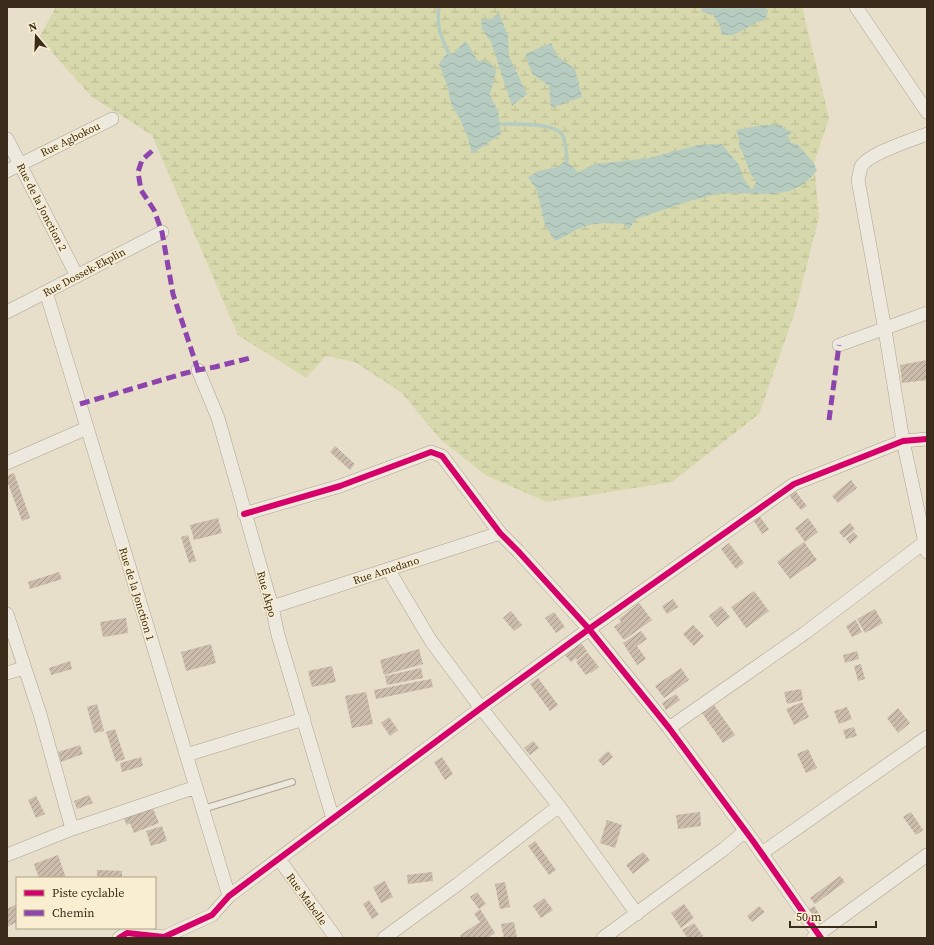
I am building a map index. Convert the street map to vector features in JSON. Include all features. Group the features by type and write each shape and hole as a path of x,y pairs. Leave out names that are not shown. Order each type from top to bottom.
{"street":[{"path":"856,7 927,112"},
{"name":"Rue Agbokou","path":"7,171 112,119"},
{"path":"669,728 926,547 904,440 886,330 858,180 861,167 866,161 883,152 927,134"},
{"name":"Rue de la Jonction 2","path":"7,139 77,276"},
{"name":"Rue Dossek-Ekplin","path":"7,312 162,232"},
{"name":"Rue de la Jonction 1","path":"46,292 229,896"},
{"path":"839,345 886,330 927,314"},
{"name":"Rue Akpo","path":"198,370 218,418 244,514 272,607 278,635 333,819"},
{"path":"7,463 87,428"},
{"path":"119,938 127,933 164,937 212,915 229,896 481,708 589,629 794,484 904,440 927,439"},
{"path":"244,514 340,486 431,452 442,456 500,533 518,550 589,629 669,728 762,853 818,937 927,855"},
{"name":"Rue Amedano","path":"272,607 500,533"},
{"path":"388,569 431,641 481,708 559,806 637,914"},
{"path":"7,614 40,714 72,829"},
{"path":"7,673 24,668"},
{"path":"186,755 304,719"},
{"path":"762,853 927,737"},
{"path":"7,855 72,829 196,787"},
{"path":"384,938 458,884 559,806"},
{"path":"603,938 724,849 745,831"},
{"name":"Rue Mabelle","path":"279,859 336,938"}],"lane":[{"path":"203,810 292,782"}],"green space":[{"path":"56,7 802,7 829,118 814,163 819,217 795,312 759,414 672,482 547,502 487,476 441,440 401,392 355,362 326,356 306,378 238,335 152,135 92,97 39,38"}],"water":[{"path":"765,7 768,11 765,20 757,22 734,35 722,35 720,26 713,15 702,12 701,8"},
{"path":"499,13 508,36 509,56 527,94 512,106 491,42 482,29 481,19 491,19"},
{"path":"465,41 477,60 491,63 496,71 490,95 498,111 501,134 472,154 467,135 451,104 448,88 439,64 446,54 454,53"},
{"path":"551,43 557,56 575,69 582,97 551,108 549,86 532,74 525,54"},
{"path":"763,125 781,125 786,130 794,132 788,135 791,143 797,144 814,163 817,171 804,184 790,191 773,194 716,194 636,219 629,229 624,224 592,224 555,241 545,225 537,191 528,177 538,171 558,167 567,159 578,172 595,164 649,158 698,145 722,144 739,165 744,179 752,190 756,182 750,173 739,146 739,138 736,130"}],"building":[{"path":"927,360 927,380 902,383 900,365"},
{"path":"335,446 355,464 350,470 330,452"},
{"path":"14,473 30,518 22,521 7,481 7,476"},
{"path":"851,480 857,488 838,503 832,496"},
{"path":"793,488 807,506 801,510 787,493"},
{"path":"758,514 769,529 762,534 752,518"},
{"path":"218,518 222,533 194,540 190,525"},
{"path":"808,518 818,532 805,542 795,528"},
{"path":"850,523 855,529 844,538 839,532"},
{"path":"854,532 858,537 850,544 846,539"},
{"path":"188,535 196,561 189,563 181,537"},
{"path":"804,542 817,560 790,579 777,562"},
{"path":"729,543 744,563 736,569 721,549"},
{"path":"59,572 62,579 30,589 28,582"},
{"path":"754,591 769,611 746,628 731,607"},
{"path":"673,599 678,607 667,614 662,606"},
{"path":"639,603 652,620 624,640 614,627 621,622 619,619"},
{"path":"721,606 730,617 717,627 709,616"},
{"path":"875,609 883,623 865,633 857,619"},
{"path":"511,611 522,625 514,631 503,618"},
{"path":"554,612 565,627 556,633 545,618"},
{"path":"126,618 128,633 103,637 100,622"},
{"path":"856,620 862,632 852,637 846,626"},
{"path":"693,625 704,636 694,646 683,634"},
{"path":"641,631 647,639 637,646 646,659 637,665 623,643"},
{"path":"581,643 587,651 577,660 576,658 571,662 565,655"},
{"path":"211,644 216,663 186,671 181,652"},
{"path":"419,649 423,664 384,675 380,660"},
{"path":"857,651 859,659 845,663 843,655"},
{"path":"587,652 599,667 586,675 576,662"},
{"path":"70,661 72,669 51,675 49,668"},
{"path":"861,664 865,679 858,681 854,666"},
{"path":"332,666 336,682 312,687 308,671"},
{"path":"421,668 423,678 387,685 385,676"},
{"path":"681,668 689,680 664,698 655,686"},
{"path":"538,678 558,705 550,711 530,684"},
{"path":"431,679 433,687 376,699 374,690"},
{"path":"801,689 803,700 787,704 784,692"},
{"path":"366,692 373,724 352,728 345,696"},
{"path":"676,694 680,700 666,710 662,703"},
{"path":"802,702 809,717 794,725 786,709"},
{"path":"97,704 104,731 94,733 87,707"},
{"path":"714,705 735,735 723,743 702,713"},
{"path":"847,707 852,719 839,724 834,711"},
{"path":"898,708 910,723 898,733 887,718"},
{"path":"389,717 398,730 390,736 381,723"},
{"path":"854,727 857,736 846,739 843,730"},
{"path":"115,729 125,759 116,762 106,732"},
{"path":"533,741 539,748 530,755 524,748"},
{"path":"80,745 83,754 61,762 58,752"},
{"path":"808,749 817,768 806,773 797,754"},
{"path":"608,751 613,757 603,766 598,760"},
{"path":"141,757 143,766 122,772 120,763"},
{"path":"442,757 453,774 445,780 434,762"},
{"path":"89,795 93,803 77,809 74,801"},
{"path":"36,796 45,814 36,818 28,800"},
{"path":"152,806 159,823 134,833 130,823 127,825 123,817"},
{"path":"700,812 701,826 678,829 676,815"},
{"path":"911,812 923,830 916,835 903,817"},
{"path":"607,820 622,825 615,848 600,843"},
{"path":"162,826 167,841 151,846 146,831"},
{"path":"535,841 556,870 549,875 528,846"},
{"path":"643,852 650,860 633,874 626,865"},
{"path":"58,855 66,877 39,877 34,864"},
{"path":"97,870 122,871 122,877 97,877"},
{"path":"432,872 433,881 408,884 407,875"},
{"path":"840,876 845,882 815,904 810,898"},
{"path":"385,881 393,897 381,903 373,887"},
{"path":"505,882 510,907 500,909 495,884"},
{"path":"477,892 486,904 479,909 470,897"},
{"path":"544,898 553,910 541,918 533,906"},
{"path":"369,900 379,915 372,919 363,904"},
{"path":"16,904 16,922 7,927 7,909"},
{"path":"684,904 694,918 681,928 671,913"},
{"path":"759,906 765,912 752,922 747,916"},
{"path":"814,906 822,918 816,921 808,910"},
{"path":"480,909 495,933 488,938 462,938 460,935 480,922 474,914"},
{"path":"514,922 517,938 504,938 501,924"},
{"path":"694,923 703,936 700,938 688,938 682,930"}],"waterway":[{"path":"439,7 438,20 440,31 449,54"},
{"path":"500,124 544,126 559,131 564,139 567,159"}],"marked path":[{"path":"152,151 142,160 138,172 141,190 154,210 162,232 173,294 198,370"},
{"path":"829,420 839,345"},
{"path":"80,404 182,374 250,358"}],"cycle path":[{"path":"119,938 127,933 164,937 212,915 229,896 481,708 589,629 794,484 903,441 927,439"},
{"path":"244,514 340,486 431,452 442,456 500,533 589,629 669,728 753,841 821,938"}]}
